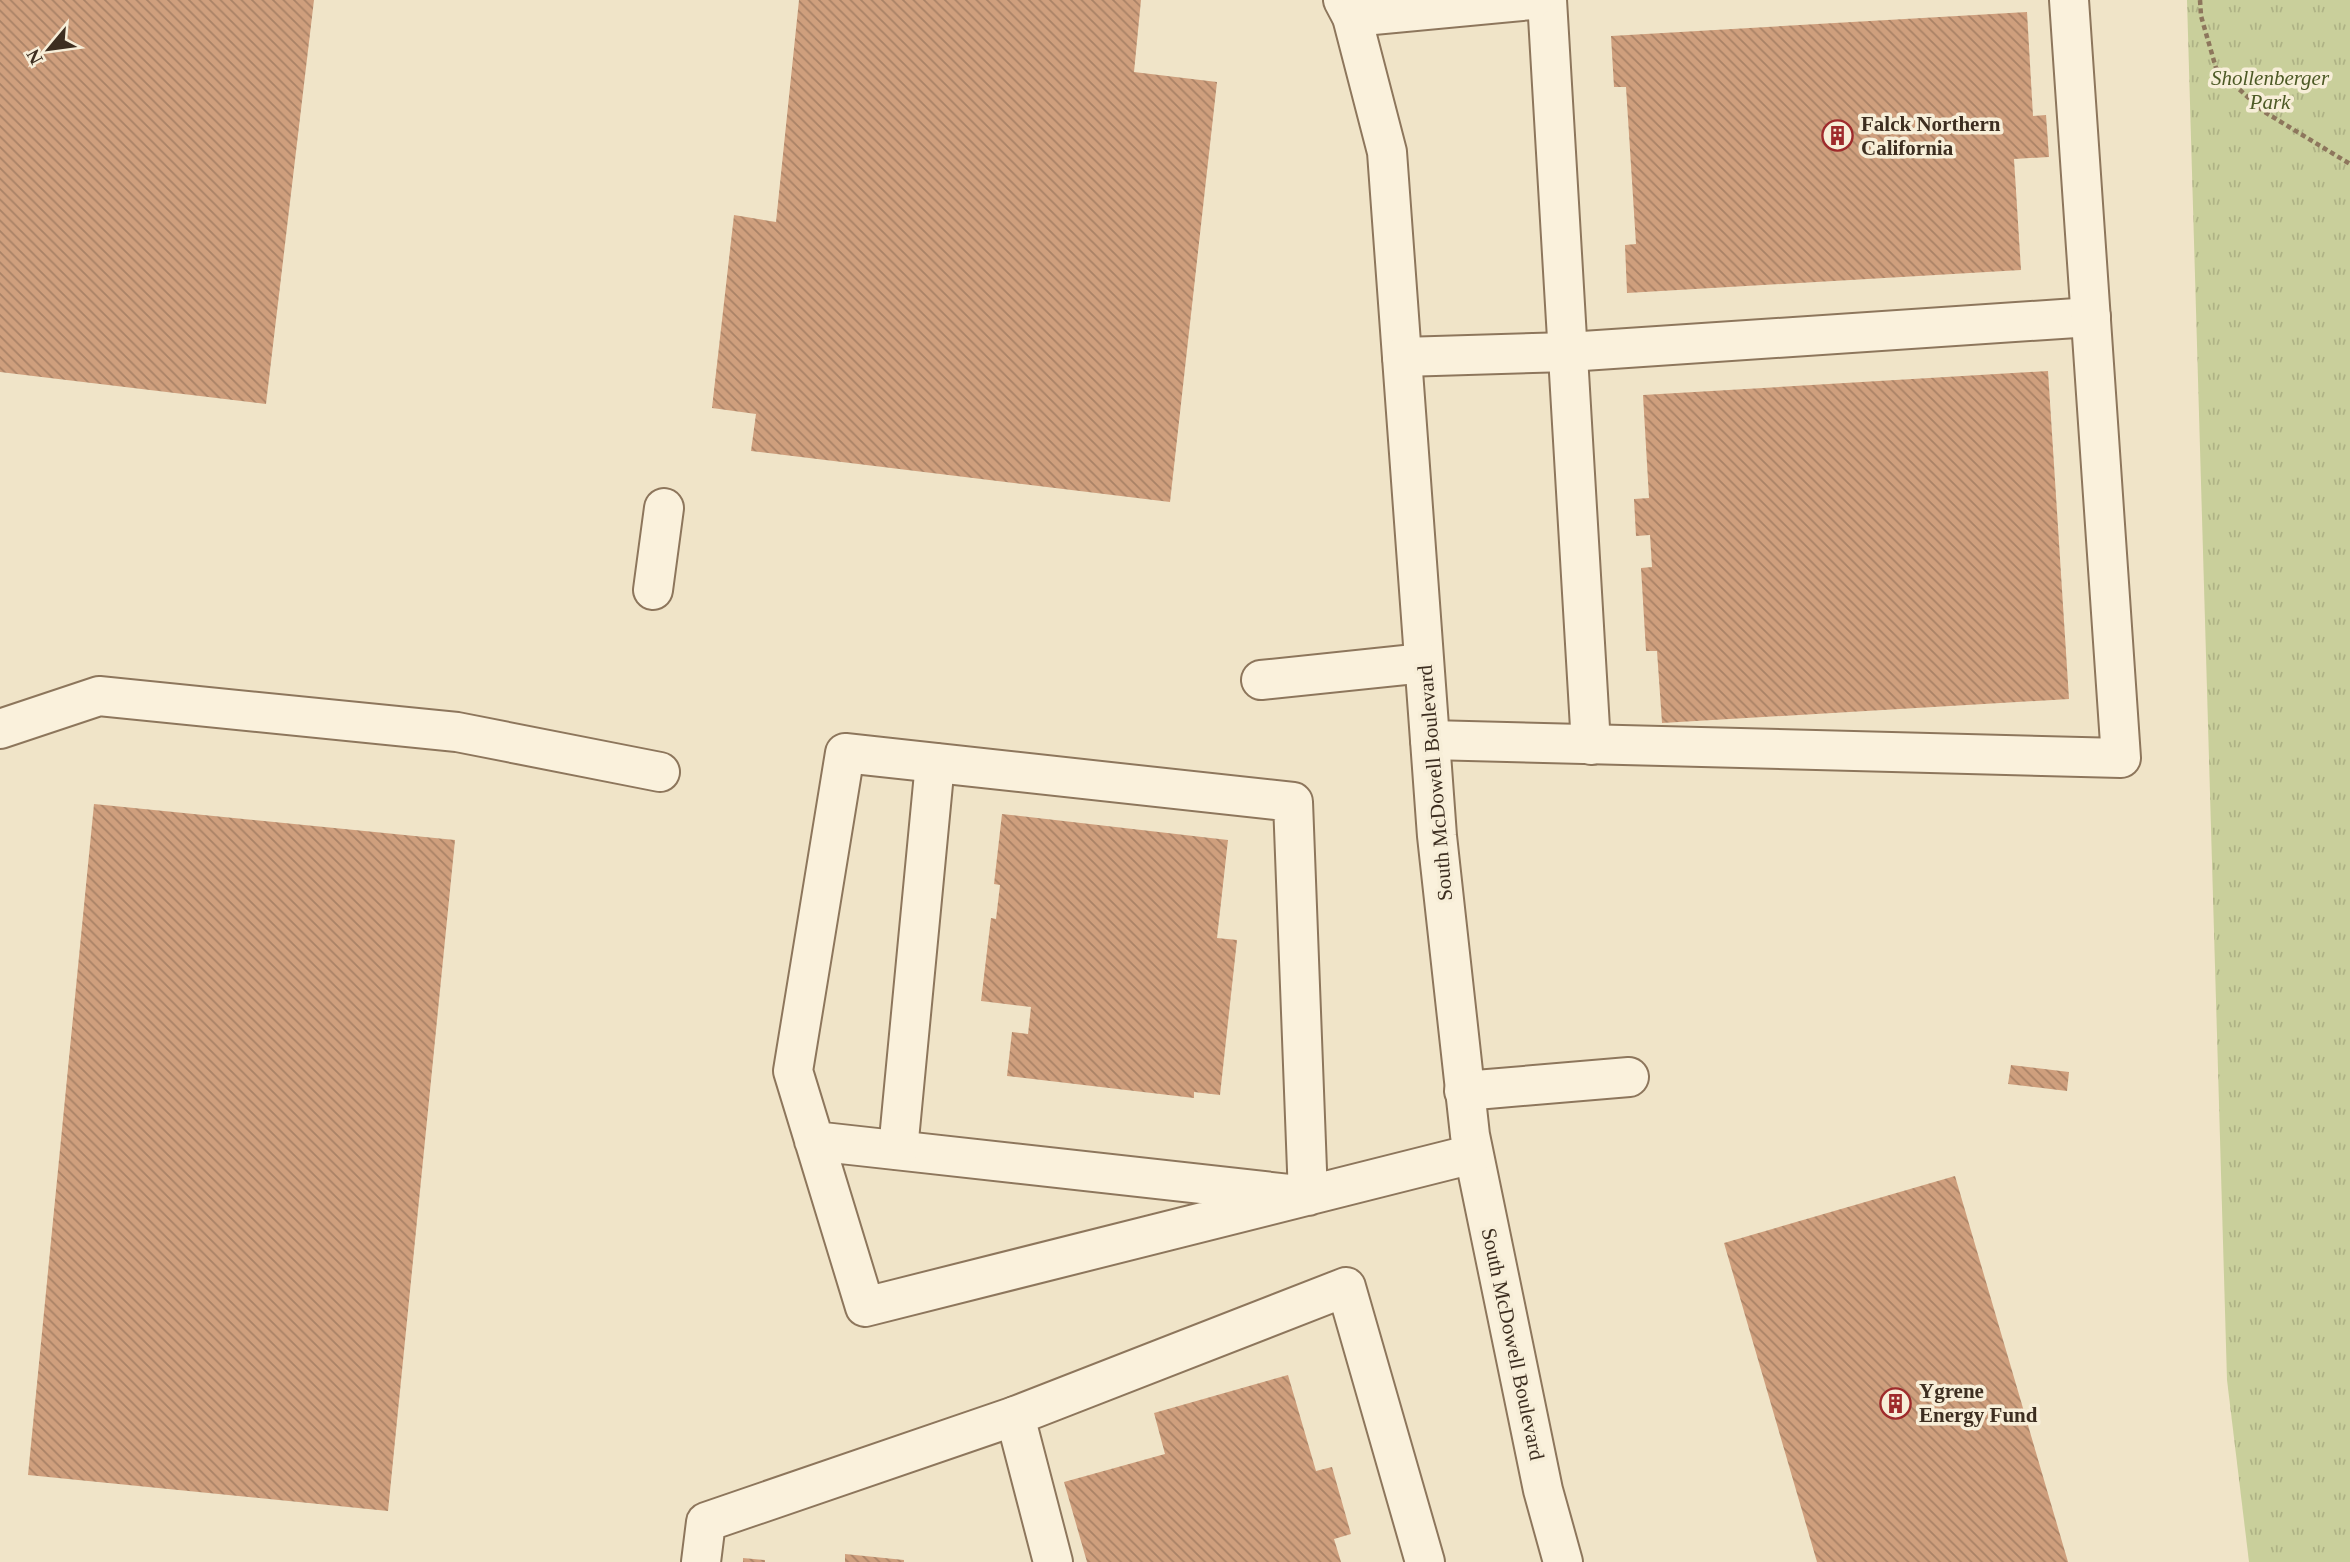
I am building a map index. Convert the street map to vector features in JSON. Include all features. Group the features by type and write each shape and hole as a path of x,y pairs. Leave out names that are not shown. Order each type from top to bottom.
{"street":[{"path":"1348,9 1532,0"},
{"path":"1547,0 1591,745"},
{"path":"1430,740 2121,758 2069,0"},
{"name":"South McDowell Boulevard","path":"1348,9 1387,152 1437,836 1464,1091 1474,1154 1543,1490 1563,1562"},
{"path":"1402,356 1568,352 2091,317"},
{"path":"653,590 664,509"},
{"path":"1261,680 1424,663"},
{"path":"0,729 99,696 457,732 660,772"},
{"path":"1308,1196 1293,802 845,753 793,1071 865,1307 1308,1196 1474,1154"},
{"path":"898,1150 934,763"},
{"path":"1464,1091 1629,1077"},
{"path":"814,1141 1308,1196"},
{"path":"701,1562 706,1522 1015,1416 1346,1287 1425,1562"},
{"path":"1015,1416 1053,1562"}],"path":[{"path":"2200,0 2201,16 2216,68 2263,111 2350,164"}],"green space":[{"name":"Shollenberger Park","path":"2187,0 2350,0 2350,1562 2249,1562 2227,1380"}],"building":[{"path":"0,0 314,0 266,404 0,372"},
{"path":"799,0 1141,0 1134,72 1217,82 1170,502 751,451 756,414 712,408 734,215 776,222"},
{"name":"Falck Northern California","path":"2027,12 2033,116 2046,115 2049,157 2014,159 2021,270 1627,293 1625,245 1636,244 1626,87 1614,87 1611,36"},
{"path":"2048,371 2069,699 1662,723 1657,651 1646,651 1641,568 1652,567 1650,535 1636,536 1634,499 1649,498 1643,395"},
{"path":"94,804 455,840 388,1511 28,1475"},
{"path":"1002,814 1228,840 1217,938 1237,940 1220,1095 1194,1092 1194,1098 1007,1076 1012,1032 1028,1034 1031,1007 981,1001 991,918 996,919 1000,885 994,884"},
{"path":"2011,1065 2069,1072 2067,1091 2008,1084"},
{"name":"Ygrene Energy Fund","path":"1955,1176 2068,1562 1817,1562 1724,1243"},
{"path":"1288,1375 1316,1471 1332,1467 1351,1534 1334,1539 1341,1562 1087,1562 1064,1482 1165,1454 1154,1413"},
{"path":"845,1554 904,1560 904,1562 845,1562"},
{"path":"743,1558 765,1560 765,1562 743,1562"}],"place":[{"name":"Falck Northern California","path":"1838,136"},
{"name":"Ygrene Energy Fund","path":"1896,1403"}]}
